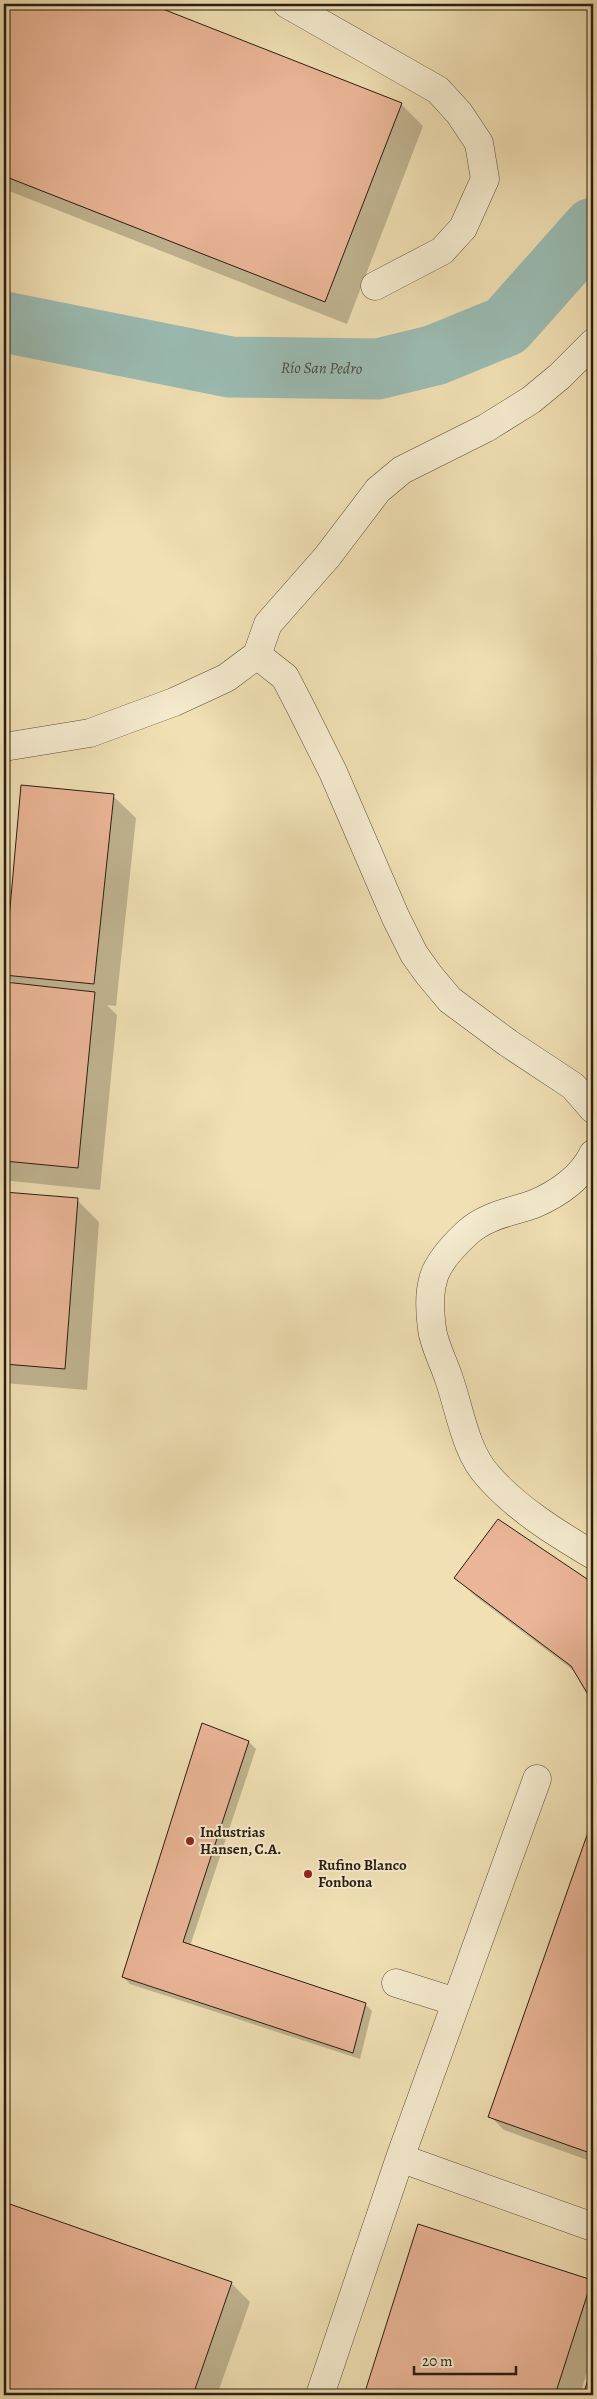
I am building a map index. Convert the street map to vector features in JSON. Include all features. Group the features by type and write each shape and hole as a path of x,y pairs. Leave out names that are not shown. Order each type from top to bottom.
{"street":[{"path":"287,4 438,90 459,113 479,143 484,179 463,228 442,251 375,286"},
{"path":"4,748 90,733 174,702 226,678 257,656 268,624 328,557 378,490 402,470 486,428 531,400 560,376 593,343"},
{"path":"257,656 285,677 333,772 396,918 414,954 429,975 450,1000 508,1043 573,1086 593,1109"},
{"path":"593,1154 588,1165 566,1186 534,1203 496,1215 470,1230 448,1252 433,1279 431,1302 432,1330 449,1377 470,1448 486,1475 555,1532 593,1556"},
{"path":"320,2395 400,2158 537,1779"},
{"path":"396,1983 456,2002"},
{"path":"400,2158 593,2226"}],"building":[{"path":"4,4 150,4 402,103 325,302 4,176"},
{"path":"21,785 114,794 94,984 4,975"},
{"path":"5,982 95,992 78,1168 4,1161"},
{"path":"4,1192 78,1198 65,1369 4,1364"},
{"path":"498,1519 593,1583 593,1703 571,1666 454,1578"},
{"name":"Industrias Hansen, C.A.","path":"202,1723 249,1741 183,1942 366,2003 353,2053 122,1977"},
{"path":"593,1818 593,2154 488,2117"},
{"path":"4,2202 232,2282 193,2395 4,2395"},
{"path":"418,2224 592,2280 555,2395 364,2395"},
{"path":"593,2364 593,2395 583,2395"}],"waterway":[{"name":"Río San Pedro","path":"4,322 230,367 378,369 435,355 506,326 593,228"}],"place":[{"name":"Industrias Hansen, C.A.","path":"190,1841"},
{"name":"Rufino Blanco Fonbona","path":"308,1874"}]}
